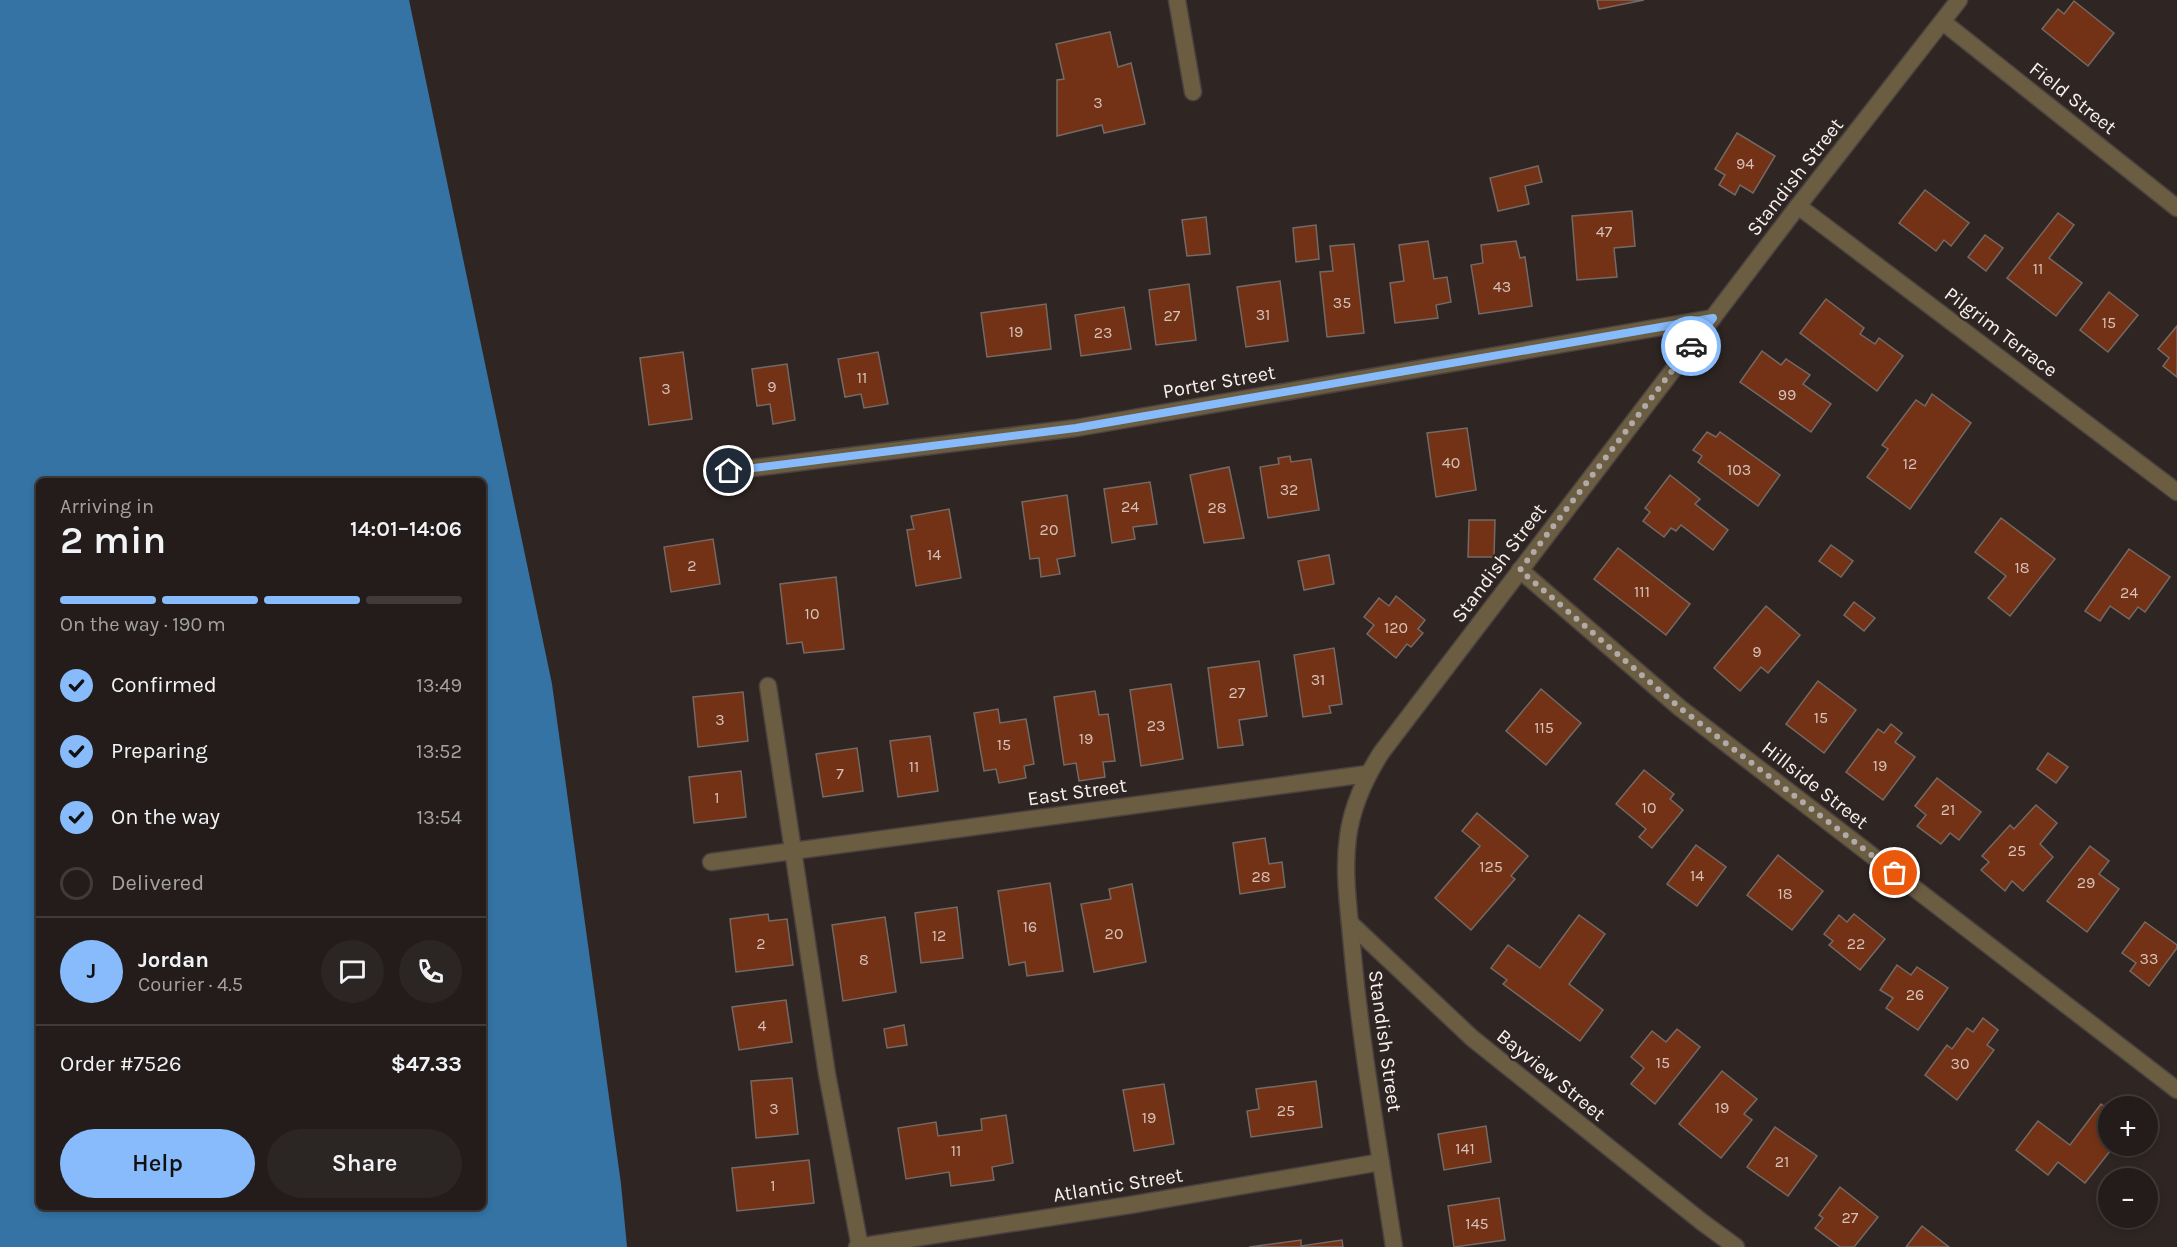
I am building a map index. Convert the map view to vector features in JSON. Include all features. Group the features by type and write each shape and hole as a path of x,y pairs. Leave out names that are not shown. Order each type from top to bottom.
{"street":[{"path":"1177,0 1193,92"},
{"name":"Standish Street","path":"1394,1247 1356,994 1346,872 1348,838 1355,803 1367,774 1798,206 1959,0"},
{"name":"Field Street","path":"1942,22 2177,208"},
{"name":"Pilgrim Terrace","path":"1798,206 2177,492"},
{"name":"Porter Street","path":"729,471 1076,428 1713,318"},
{"name":"Hillside Street","path":"1520,570 1680,708 2177,1090"},
{"path":"768,686 827,1074 859,1247"},
{"name":"East Street","path":"711,862 1367,774"},
{"name":"Bayview Street","path":"1350,923 1472,1038 1736,1247"},
{"name":"Atlantic Street","path":"859,1247 1130,1205 1381,1162"}],"water":[{"path":"0,0 409,0 552,684 621,1184 627,1247 0,1247"}],"building":[{"path":"1597,0 1644,0 1599,9"},
{"path":"2074,1 2114,33 2088,66 2042,29 2058,9 2064,14"},
{"path":"1110,32 1118,67 1131,63 1145,124 1104,133 1102,125 1057,136 1057,80 1064,79 1056,44"},
{"path":"1737,133 1775,156 1753,193 1740,185 1735,195 1719,185 1725,175 1715,169"},
{"path":"1538,166 1542,182 1525,186 1529,204 1498,211 1490,178"},
{"path":"1925,190 1969,223 1951,246 1944,240 1936,251 1899,223"},
{"path":"1632,211 1635,246 1614,248 1617,277 1577,280 1572,216"},
{"path":"2058,213 2074,225 2049,258 2082,283 2056,316 2007,278"},
{"path":"1206,217 1210,254 1187,256 1182,220"},
{"path":"1316,225 1319,259 1296,262 1293,228"},
{"path":"1985,235 2003,248 1986,271 1968,257"},
{"path":"1428,241 1434,279 1447,277 1451,302 1436,305 1438,318 1395,323 1390,283 1404,281 1399,245"},
{"path":"1516,241 1520,258 1525,257 1532,306 1479,314 1471,265 1483,263 1481,245"},
{"path":"1354,244 1364,333 1327,337 1320,272 1333,271 1330,246"},
{"path":"1280,281 1288,341 1246,347 1237,287"},
{"path":"1189,284 1196,340 1156,345 1149,290"},
{"path":"2109,292 2138,315 2108,352 2080,330"},
{"path":"1826,299 1864,328 1860,334 1875,344 1879,338 1903,356 1877,391 1800,333"},
{"path":"1046,304 1051,349 987,357 981,313"},
{"path":"1124,307 1131,349 1081,356 1075,315"},
{"path":"2177,326 2177,377 2163,366 2169,358 2158,349"},
{"path":"1762,351 1781,365 1786,359 1810,375 1803,384 1831,404 1811,432 1740,382"},
{"path":"683,352 692,419 649,425 640,358"},
{"path":"878,352 888,404 864,408 861,394 845,397 838,359"},
{"path":"787,364 795,420 773,424 770,404 757,406 752,369"},
{"path":"1932,394 1971,423 1910,509 1867,477 1888,449 1882,445 1916,400 1925,406"},
{"path":"1467,428 1476,490 1436,497 1427,433"},
{"path":"1707,432 1716,437 1720,432 1780,475 1758,506 1698,462 1702,456 1693,450"},
{"path":"1290,456 1291,462 1311,459 1319,510 1268,518 1260,467 1279,464 1278,458"},
{"path":"1229,467 1244,538 1204,543 1190,475"},
{"path":"1670,475 1700,499 1695,504 1728,530 1713,550 1681,525 1676,531 1671,528 1664,537 1643,521 1650,512 1645,508"},
{"path":"1150,482 1157,524 1133,527 1135,539 1112,543 1104,489"},
{"path":"1067,495 1075,556 1057,559 1060,574 1041,577 1039,558 1030,559 1022,502"},
{"path":"949,509 961,578 916,586 907,530 914,529 911,516"},
{"path":"2001,518 2055,559 2010,616 1988,598 2006,576 1975,552"},
{"path":"1469,520 1495,520 1494,557 1468,557"},
{"path":"713,539 720,584 671,592 664,547"},
{"path":"1831,545 1853,561 1841,577 1819,561"},
{"path":"1618,548 1690,604 1666,635 1594,579"},
{"path":"2129,549 2170,577 2145,612 2138,607 2129,619 2110,606 2100,621 2085,611"},
{"path":"1329,555 1334,584 1304,590 1298,561"},
{"path":"836,577 844,649 804,653 802,642 787,644 780,584"},
{"path":"1396,596 1425,620 1418,629 1423,633 1411,647 1407,644 1396,658 1367,634 1374,625 1364,617 1379,598 1389,606"},
{"path":"1854,602 1875,618 1864,631 1844,615"},
{"path":"1766,606 1800,635 1768,673 1761,667 1740,691 1714,668"},
{"path":"1334,648 1342,704 1329,706 1331,713 1303,717 1294,655"},
{"path":"1259,661 1267,716 1239,720 1243,745 1218,748 1208,668"},
{"path":"1818,681 1856,710 1824,753 1786,724"},
{"path":"1171,684 1183,759 1141,766 1130,690"},
{"path":"1541,689 1581,723 1546,765 1506,731"},
{"path":"1095,691 1099,715 1108,714 1115,761 1103,762 1105,777 1079,781 1076,763 1064,765 1054,697"},
{"path":"743,692 748,741 698,747 693,697"},
{"path":"998,709 1000,723 1026,719 1034,764 1024,766 1026,778 999,783 996,769 984,771 974,713"},
{"path":"1891,724 1902,733 1895,742 1915,757 1883,800 1846,772 1878,729 1884,733"},
{"path":"930,736 938,791 898,797 890,741"},
{"path":"857,748 863,791 823,797 816,754"},
{"path":"2048,753 2068,767 2056,783 2037,769"},
{"path":"1644,770 1674,794 1670,799 1683,810 1652,848 1639,837 1646,829 1616,804"},
{"path":"741,771 746,817 694,823 689,777"},
{"path":"1937,778 1981,812 1959,840 1950,833 1941,844 1917,826 1926,815 1915,806"},
{"path":"2036,805 2057,823 2040,844 2053,857 2023,891 2012,881 2005,891 1981,870 1989,862 1982,856 2010,825 2014,829"},
{"path":"1477,813 1528,856 1511,876 1515,879 1471,930 1435,898 1480,846 1462,831"},
{"path":"1265,838 1269,864 1282,862 1285,887 1240,894 1233,843"},
{"path":"1696,845 1726,867 1697,906 1667,884"},
{"path":"2090,846 2109,861 2099,874 2119,889 2087,932 2047,901"},
{"path":"1778,855 1823,891 1792,930 1747,895"},
{"path":"1050,883 1063,971 1027,976 1025,962 1009,965 998,891"},
{"path":"1132,884 1146,962 1094,972 1081,904 1111,899 1109,889"},
{"path":"957,907 963,958 921,963 915,913"},
{"path":"768,914 769,921 787,919 793,965 736,972 730,919"},
{"path":"1854,914 1885,939 1860,970 1829,945 1833,941 1824,934 1839,915 1847,922"},
{"path":"1579,915 1605,934 1569,984 1603,1010 1580,1041 1503,984 1507,980 1491,968 1508,945 1540,968"},
{"path":"885,917 896,992 843,1001 832,925"},
{"path":"2145,922 2177,945 2149,986 2130,971 2136,963 2122,953"},
{"path":"1897,965 1911,975 1917,967 1948,988 1918,1030 1886,1008 1893,998 1880,990"},
{"path":"786,1000 792,1042 739,1050 732,1007"},
{"path":"1983,1018 1998,1030 1987,1045 1994,1050 1957,1100 1925,1075 1947,1045 1952,1049 1967,1028 1973,1032"},
{"path":"904,1025 907,1045 887,1048 884,1029"},
{"path":"1677,1029 1700,1047 1655,1104 1631,1084 1644,1068 1631,1057 1652,1031 1666,1042"},
{"path":"1722,1071 1757,1099 1744,1114 1752,1120 1721,1158 1679,1124"},
{"path":"792,1078 798,1134 756,1138 751,1081"},
{"path":"1316,1081 1322,1127 1251,1137 1247,1111 1259,1109 1256,1089"},
{"path":"1164,1084 1174,1144 1134,1151 1123,1090"},
{"path":"2098,1108 2098,1156 2106,1156 2085,1183 2058,1162 2048,1175 2016,1150 2038,1121 2070,1145"},
{"path":"1006,1115 1013,1163 992,1167 994,1180 951,1186 949,1172 906,1179 898,1128 936,1122 938,1136 982,1130 981,1119"},
{"path":"1486,1126 1491,1162 1444,1170 1438,1134"},
{"path":"1775,1127 1817,1156 1788,1196 1747,1167"},
{"path":"809,1160 814,1203 737,1211 732,1168"},
{"path":"1840,1187 1878,1217 1854,1247 1840,1247 1815,1228 1823,1218 1819,1215"},
{"path":"1499,1198 1505,1240 1454,1247 1448,1206"},
{"path":"1922,1226 1949,1247 1906,1247"},
{"path":"1301,1240 1301,1246 1342,1240 1343,1247 1249,1247"}],"way so far":[{"path":"1691,346 1520,570 1680,708 1895,873"}],"route":[{"path":"729,471 1076,428 1713,318 1691,346"}]}
